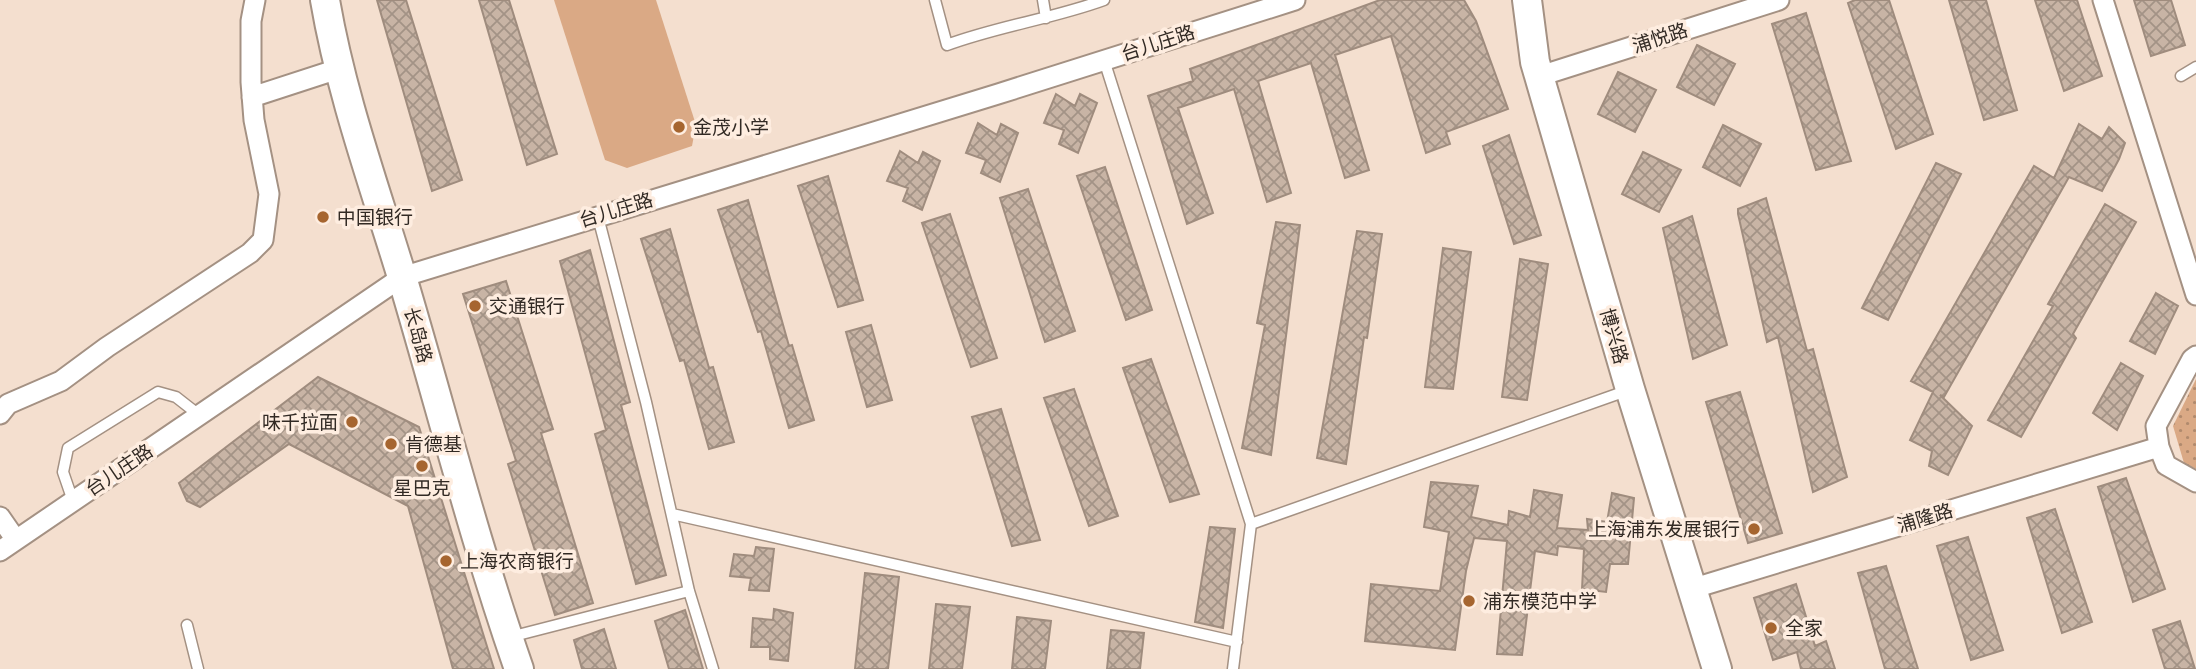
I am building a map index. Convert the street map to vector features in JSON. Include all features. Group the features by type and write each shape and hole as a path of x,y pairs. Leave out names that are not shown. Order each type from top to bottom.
{"street":[{"path":"3,405 61,381 107,347 250,253 263,240 269,194 252,97 251,21 255,0"},
{"name":"长岛路","path":"325,0 338,69 402,277 486,575 519,669"},
{"name":"台儿庄路","path":"8,546 402,277 1295,0"},
{"name":"博兴路","path":"1527,0 1535,62 1630,389 1717,669"},
{"name":"浦悦路","path":"1540,76 1779,0"},
{"path":"2103,0 2196,295"},
{"path":"252,97 338,69"},
{"path":"2196,356 2156,426 2159,447 2166,465 2196,482"},
{"name":"浦隆路","path":"1692,589 2159,447"},
{"path":"0,517 8,546"}],"lane":[{"path":"935,0 947,46 1104,0"},
{"path":"1043,0 1046,18"},
{"path":"1104,60 1251,524 1233,669"},
{"path":"2181,76 2196,67"},
{"path":"597,216 646,402 689,591 713,669"},
{"path":"1251,524 1630,389"},
{"path":"73,501 63,472 68,448 158,392 176,397 200,415"},
{"path":"672,514 1237,642"},
{"path":"508,637 689,591"},
{"path":"187,625 198,669"}],"shaded area":[{"path":"554,0 656,0 696,125 692,146 627,168 605,160"},
{"path":"2196,379 2196,469 2184,463 2173,426"}],"building":[{"path":"377,0 406,0 462,180 432,191"},
{"path":"479,0 509,0 557,154 527,165"},
{"path":"1380,0 1464,0 1476,21 1508,109 1446,132 1450,144 1426,153 1391,36 1335,55 1369,170 1345,178 1311,63 1258,81 1291,193 1267,202 1234,89 1178,108 1213,213 1187,224 1148,96 1193,81 1190,69"},
{"path":"1855,0 1889,0 1933,134 1896,149 1848,3"},
{"path":"1949,0 1986,0 2017,110 1984,120"},
{"path":"2035,0 2077,0 2102,76 2064,91"},
{"path":"2134,0 2171,0 2185,45 2151,56"},
{"path":"1806,13 1851,161 1816,170 1772,24"},
{"path":"1697,45 1735,64 1714,105 1677,87"},
{"path":"1618,72 1656,90 1635,132 1598,114"},
{"path":"1056,94 1075,106 1080,94 1097,103 1078,153 1059,144 1064,130 1044,123"},
{"path":"978,123 997,135 1001,124 1018,133 1000,182 981,173 986,160 966,153"},
{"path":"2079,124 2102,139 2109,127 2125,143 2102,191 2069,177 1944,397 1940,395 1972,426 1948,475 1929,466 1932,451 1910,440 1933,392 1911,381 2034,166 2054,178"},
{"path":"1723,125 1761,144 1740,186 1703,167"},
{"path":"1509,135 1541,235 1514,244 1483,146"},
{"path":"900,151 918,163 923,152 940,161 922,210 903,201 908,188 887,181"},
{"path":"1643,152 1681,170 1659,212 1622,194"},
{"path":"1936,163 1961,174 1888,320 1862,308"},
{"path":"1105,167 1152,310 1126,320 1077,176"},
{"path":"828,176 863,300 838,307 798,186"},
{"path":"1028,189 1075,331 1045,342 1000,198"},
{"path":"1766,198 1807,351 1813,349 1847,477 1813,492 1778,337 1767,342 1738,214 1738,209"},
{"path":"748,200 789,346 792,345 814,420 789,428 761,331 758,332 718,210"},
{"path":"2105,204 2136,222 2073,334 2076,338 2021,437 1988,420 2053,306 2048,304"},
{"path":"950,214 997,358 971,367 922,223"},
{"path":"1692,216 1727,345 1693,359 1663,228"},
{"path":"1276,222 1300,225 1271,455 1242,448 1265,325 1257,323"},
{"path":"670,229 709,368 713,367 734,442 709,449 684,360 680,361 641,239"},
{"path":"1357,231 1382,234 1346,464 1317,458"},
{"path":"1443,248 1471,252 1453,389 1425,387"},
{"path":"590,250 630,402 621,405 666,575 636,584 595,434 606,430 560,261"},
{"path":"1520,259 1548,264 1527,400 1502,397"},
{"path":"506,281 553,429 541,433 593,603 555,615 508,464 516,461 463,294"},
{"path":"2156,293 2178,306 2155,354 2130,341"},
{"path":"871,325 892,400 867,407 846,332"},
{"path":"1151,359 1199,494 1170,502 1123,368"},
{"path":"2121,363 2143,376 2117,430 2093,413"},
{"path":"318,377 419,427 494,669 453,669 408,506 289,444 200,507 187,501 179,483"},
{"path":"1074,389 1118,516 1089,526 1044,398"},
{"path":"1740,392 1782,533 1748,543 1706,402"},
{"path":"1001,409 1040,540 1012,546 972,417"},
{"path":"2126,478 2165,589 2133,602 2098,487"},
{"path":"1431,482 1478,486 1471,517 1508,525 1509,511 1530,517 1534,490 1562,495 1557,528 1588,530 1587,519 1607,522 1612,493 1634,498 1628,564 1610,564 1606,592 1582,589 1584,549 1558,546 1557,555 1535,551 1522,655 1497,654 1507,541 1474,538 1466,571 1455,650 1365,641 1371,584 1440,591 1449,532 1424,527"},
{"path":"2055,509 2092,622 2062,633 2027,518"},
{"path":"1210,527 1235,529 1223,628 1195,622"},
{"path":"1968,537 2003,650 1971,660 1937,546"},
{"path":"756,547 774,549 769,591 749,590 751,578 730,576 734,554 754,556"},
{"path":"1886,566 1918,669 1885,669 1858,573"},
{"path":"865,573 899,577 888,669 855,669"},
{"path":"1796,584 1815,646 1826,641 1835,669 1801,669 1797,652 1773,660 1754,598"},
{"path":"936,604 970,607 962,669 929,669"},
{"path":"774,609 793,613 788,661 770,659 770,647 751,647 753,618 773,620"},
{"path":"685,610 703,669 669,669 655,621"},
{"path":"1017,617 1051,621 1045,669 1012,669"},
{"path":"2180,621 2195,669 2165,669 2153,630"},
{"path":"604,629 616,669 582,669 574,640"},
{"path":"1111,630 1144,633 1140,669 1107,669"}],"place":[{"name":"金茂小学","path":"679,127"},
{"name":"中国银行","path":"323,217"},
{"name":"交通银行","path":"475,306"},
{"name":"味千拉面","path":"352,422"},
{"name":"肯德基","path":"391,444"},
{"name":"星巴克","path":"422,466"},
{"name":"上海浦东发展银行","path":"1754,529"},
{"name":"上海农商银行","path":"446,561"},
{"name":"浦东模范中学","path":"1469,601"},
{"name":"全家","path":"1771,628"}]}
